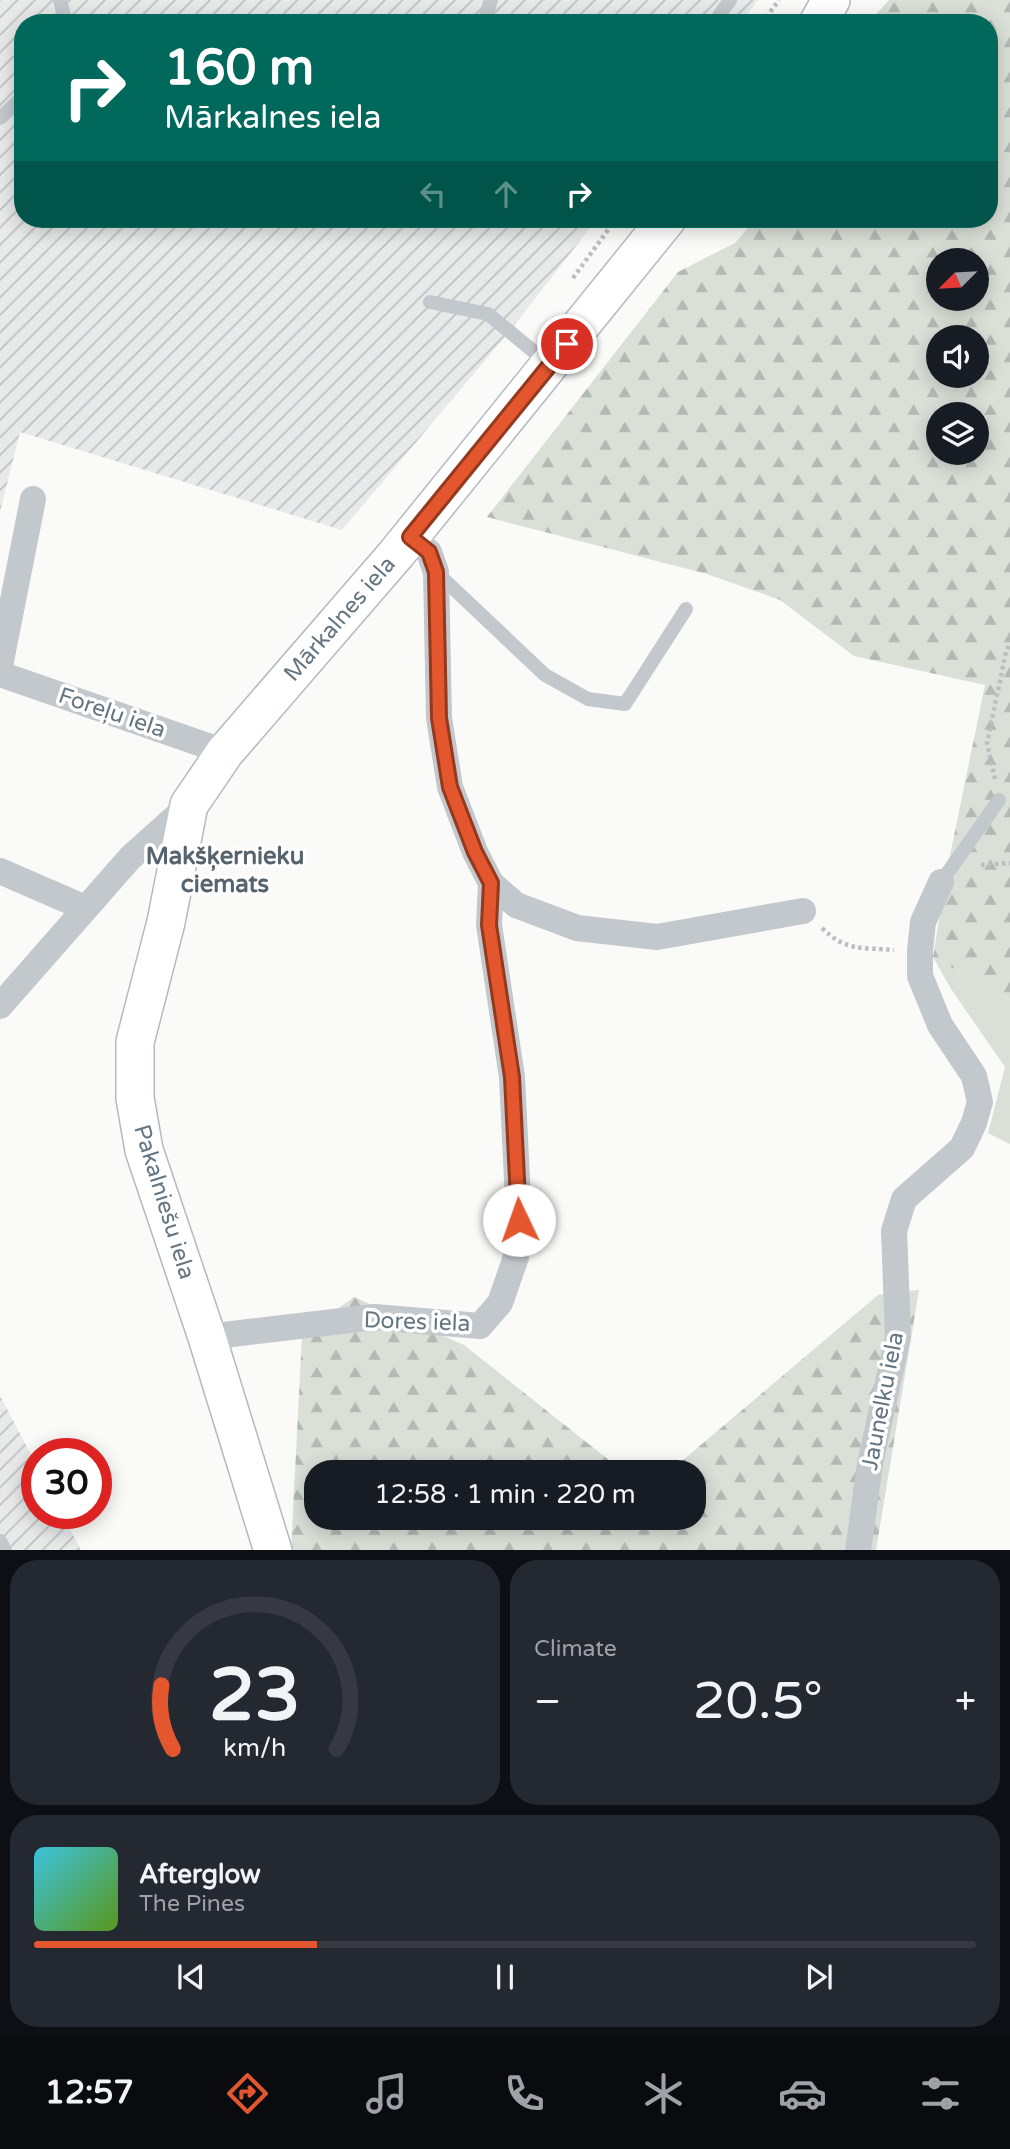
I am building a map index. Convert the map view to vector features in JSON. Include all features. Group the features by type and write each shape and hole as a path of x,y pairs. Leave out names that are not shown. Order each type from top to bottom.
{"street":[{"name":"Mārkalnes iela","path":"0,1006 130,858 190,805 225,752 410,537 660,228"},
{"path":"0,666 33,499"},
{"path":"410,537 429,552 436,572 439,718 450,787 475,852 491,883 516,905 577,928 657,937 803,911"},
{"name":"Foreļu iela","path":"0,674 225,752"},
{"name":"Pakalniešu iela","path":"190,805 166,922 135,1042 135,1098 144,1150 207,1337 273,1550"},
{"path":"0,872 85,908"},
{"name":"Jaunelku iela","path":"858,1550 870,1464 898,1338 894,1231 904,1199 961,1147 974,1123 980,1102 974,1076 940,1025 920,976 923,922 941,882"},
{"name":"Dores iela","path":"207,1337 376,1317 480,1326 500,1303 516,1257 519,1220 512,1077 489,925 491,883"}],"lane":[{"path":"0,118 14,105"},
{"path":"430,302 488,314 550,365"},
{"path":"436,572 545,675 588,699 625,704 686,609"},
{"path":"941,882 999,800"},
{"path":"0,1541 5,1550"}],"path":[{"path":"999,800 987,743 1010,642"},
{"path":"803,911 835,942 848,947 920,951"}],"shaded area":[{"path":"0,0 758,0 748,14 14,14 14,228 590,228 509,332 342,530 20,432 0,512"},
{"path":"0,1396 22,1438 21,1529 70,1529 81,1550 0,1550"}],"green space":[{"path":"889,0 1010,0 1010,1000 933,957 947,870 985,685 854,656 780,600 707,574 487,517 678,272 735,243 748,228 998,228 998,14 876,14"},
{"path":"933,957 1010,1000 1010,1144 988,1133 1005,1067 951,989"},
{"path":"919,1290 876,1550 291,1550 302,1335 354,1297 464,1345 609,1460 304,1460 304,1530 706,1530 706,1460 683,1460 878,1295"}],"district":[{"name":"Makšķernieku ciemats","path":"225,870"}],"route":[{"path":"519,1220 512,1077 489,925 491,883 475,852 450,787 439,718 436,572 429,552 410,537 567,344"}]}
